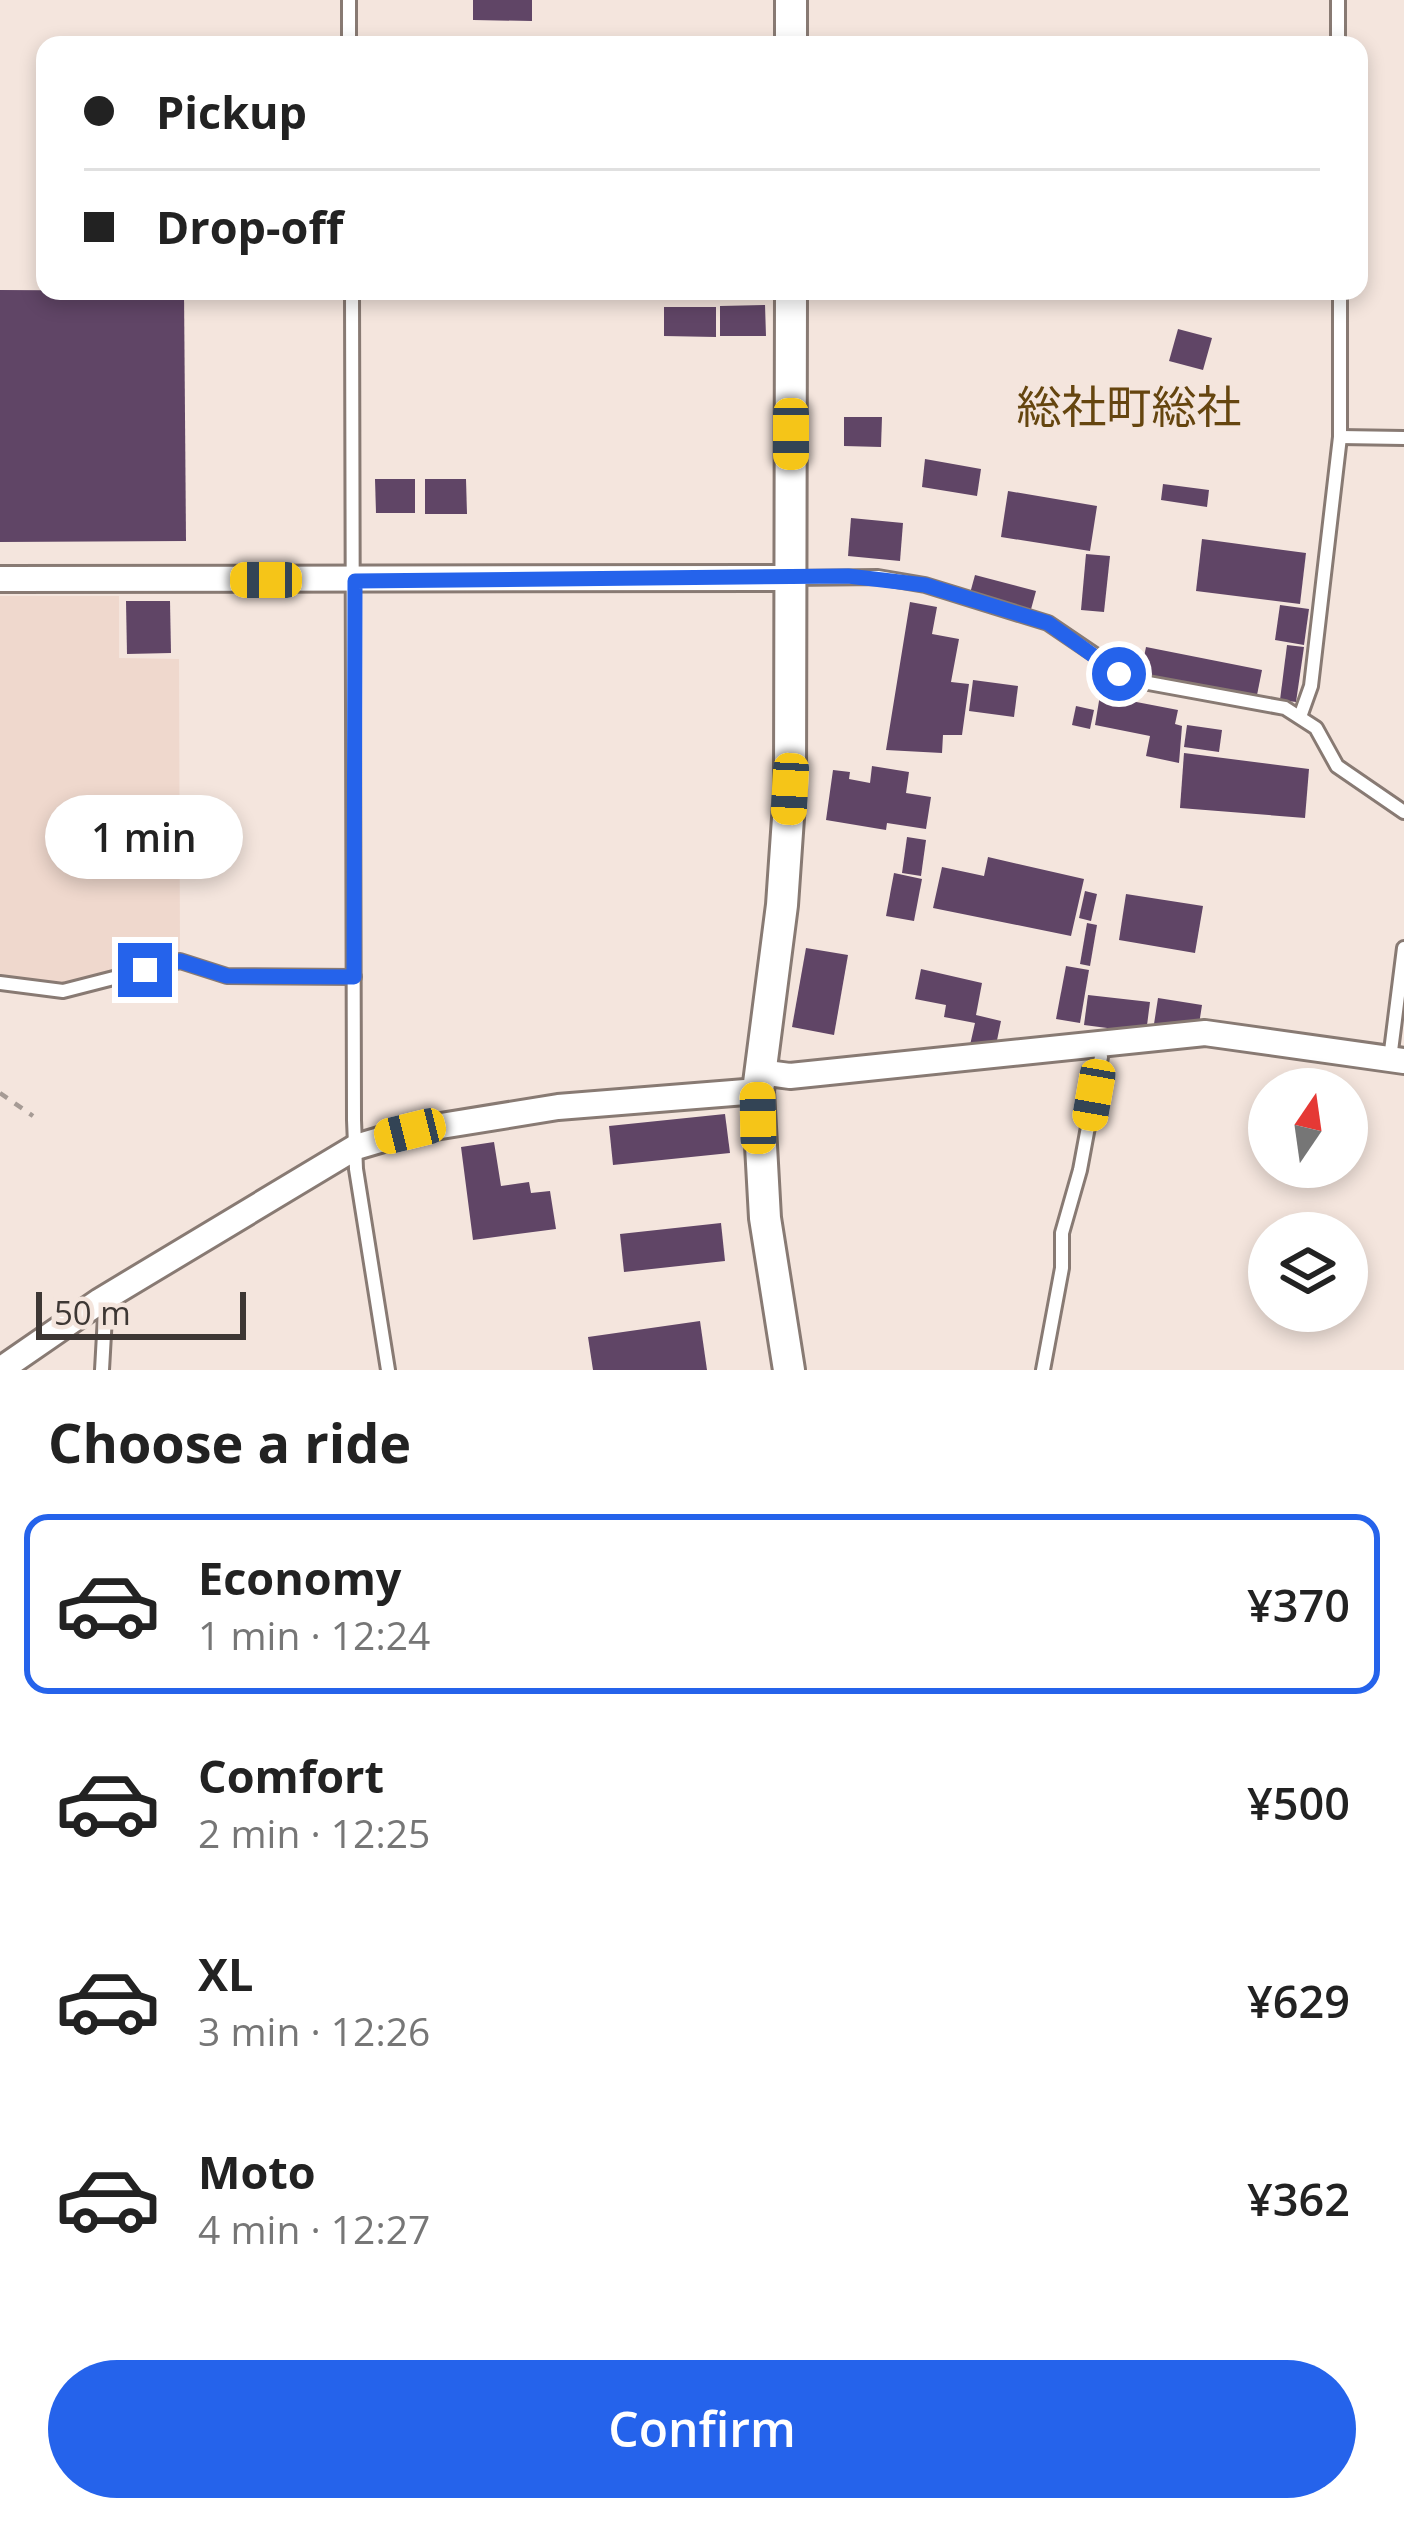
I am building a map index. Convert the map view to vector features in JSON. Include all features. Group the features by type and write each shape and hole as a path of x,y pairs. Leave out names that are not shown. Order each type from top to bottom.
{"street":[{"path":"791,0 791,36"},
{"path":"789,1370 765,1218 759,1081 788,846 791,300"},
{"path":"0,579 792,578"},
{"path":"0,1370 100,1301 356,1147 410,1131 790,1076 1228,1034 1397,1060"}],"lane":[{"path":"349,0 349,36"},
{"path":"1338,0 1338,36"},
{"path":"352,300 356,1147 388,1370"},
{"path":"1300,714 1311,686 1340,437 1340,300"},
{"path":"1340,437 1404,438"},
{"path":"792,578 878,578 925,585 1048,623 1132,680 1300,714 1316,728 1337,766 1404,812"},
{"path":"1397,1060 1404,948"},
{"path":"0,983 63,991 180,961 227,976 354,977"},
{"path":"1043,1370 1062,1268 1062,1233 1080,1170 1101,1057 1098,1044"},
{"path":"100,1301 105,1316 102,1370"}],"path":[{"path":"0,1094 33,1116"}],"shaded area":[{"path":"0,596 119,596 119,658 179,659 180,956 61,986 14,982 0,976"}],"building":[{"path":"473,0 532,0 532,21 473,20"},
{"path":"0,290 36,290 36,300 184,300 186,541 0,542"},
{"path":"765,305 766,336 720,336 720,306"},
{"path":"664,307 716,307 716,337 664,336"},
{"path":"1178,329 1212,338 1203,370 1169,361"},
{"path":"844,417 882,417 881,447 844,446"},
{"path":"925,459 981,469 977,496 922,487"},
{"path":"375,479 415,479 415,513 376,513"},
{"path":"425,479 466,479 467,514 425,514"},
{"path":"1163,484 1209,490 1207,507 1161,500"},
{"path":"1008,491 1097,506 1090,551 1001,537"},
{"path":"851,518 903,523 900,561 848,556"},
{"path":"1202,539 1306,553 1300,604 1196,591"},
{"path":"1086,554 1110,556 1104,612 1081,610"},
{"path":"975,575 1036,591 1030,613 969,597"},
{"path":"126,601 170,601 171,653 127,654"},
{"path":"910,602 937,607 932,634 959,639 951,682 969,684 962,735 943,735 942,753 886,750"},
{"path":"1280,605 1309,609 1304,645 1275,640"},
{"path":"1287,645 1304,647 1296,702 1280,700"},
{"path":"1146,647 1262,670 1256,700 1140,677"},
{"path":"973,680 1018,686 1014,717 969,711"},
{"path":"1100,695 1178,710 1175,724 1182,726 1179,763 1146,756 1150,736 1095,725"},
{"path":"1076,706 1094,710 1090,729 1072,725"},
{"path":"1187,725 1222,730 1219,752 1184,747"},
{"path":"1184,753 1309,769 1305,818 1180,808"},
{"path":"872,766 909,772 906,793 931,797 926,829 887,823 886,830 826,820 833,770 850,772 849,779 870,783"},
{"path":"907,837 926,840 921,876 902,873"},
{"path":"988,857 1084,879 1071,936 933,908 942,867 984,876"},
{"path":"894,873 922,879 914,921 886,916"},
{"path":"1085,891 1097,894 1091,921 1079,918"},
{"path":"1126,894 1203,906 1195,953 1119,940"},
{"path":"1087,923 1097,925 1090,966 1080,964"},
{"path":"806,948 848,955 834,1035 792,1027"},
{"path":"1066,966 1089,970 1080,1023 1056,1019"},
{"path":"921,969 982,983 976,1015 1001,1021 995,1050 970,1045 975,1023 944,1017 946,1005 915,999"},
{"path":"1088,995 1150,1002 1146,1033 1084,1025"},
{"path":"1158,998 1202,1005 1198,1031 1154,1024"},
{"path":"725,1114 730,1153 613,1165 609,1126"},
{"path":"494,1142 501,1186 529,1182 531,1193 550,1191 556,1229 473,1240 461,1147"},
{"path":"721,1223 725,1261 624,1272 620,1234"},
{"path":"700,1321 707,1370 593,1370 588,1337"}],"district":[{"name":"総社町総社","path":"1129,405"}],"route":[{"path":"145,970 180,961 227,976 354,977 355,581 848,576 902,580 1048,623 1119,674"}]}
